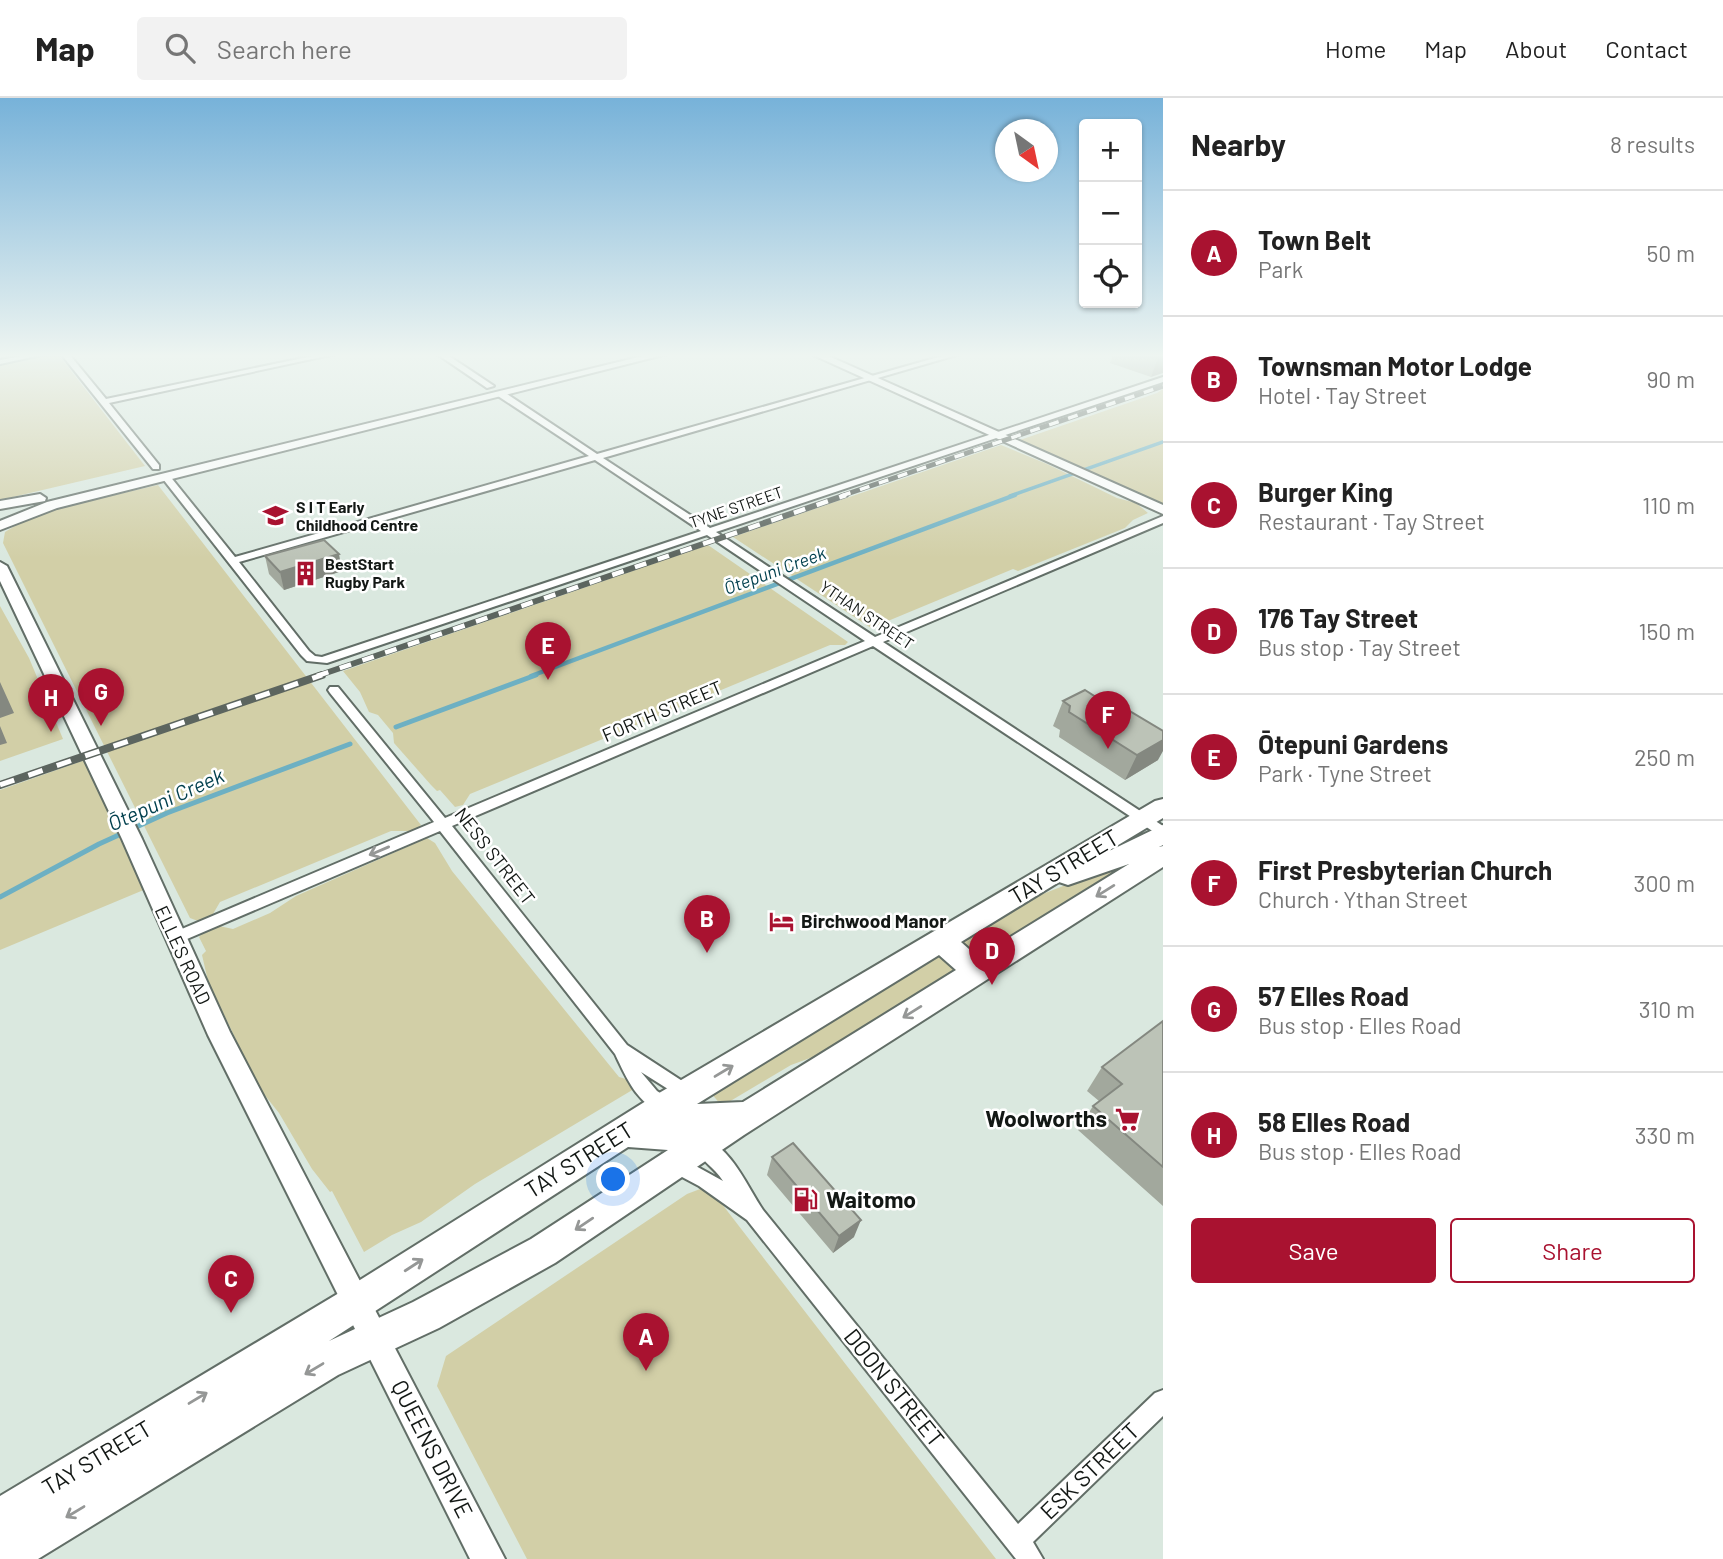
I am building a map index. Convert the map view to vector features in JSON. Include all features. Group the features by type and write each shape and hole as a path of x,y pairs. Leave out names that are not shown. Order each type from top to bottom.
{"highway":[{"name":"TAY STREET","path":"0,1519 357,1303 676,1099 1015,896 1122,857 1160,830"},
{"name":"TAY STREET","path":"0,1555 12,1551 325,1362 439,1308 543,1251 746,1116 977,972 1160,830"},
{"path":"941,941 977,972"},
{"path":"676,1099 696,1118 746,1116"},
{"path":"623,1132 664,1134 702,1145"}],"main road":[{"path":"1,525 42,508 161,472 350,422"},
{"path":"0,507 138,472 162,472 364,422"},
{"path":"968,422 1163,510"},
{"path":"0,507 7,514 1,525"},
{"name":"ELLES ROAD","path":"0,566 132,839 220,1035 376,1339"},
{"name":"QUEENS DRIVE","path":"376,1339 488,1559"}],"street":[{"path":"120,422 232,561 717,422"},
{"name":"YTHAN STREET","path":"544,422 1160,830"},
{"name":"TYNE STREET","path":"232,561 305,653 318,661 335,659 1038,422"},
{"name":"FORTH STREET","path":"175,938 1163,519"},
{"name":"NESS STREET","path":"334,691 435,812 621,1049 676,1099"},
{"name":"NESS STREET","path":"621,1049 637,1081 651,1097 676,1099"},
{"name":"DOON STREET","path":"702,1145 725,1167 757,1217 1024,1550"},
{"name":"DOON STREET","path":"674,1163 706,1180 757,1217"},
{"name":"ESK STREET","path":"1024,1550 1163,1401"}],"shaded area":[{"path":"0,422 111,422 145,466 0,500"},
{"path":"1072,422 1163,422 1163,505 1020,440"},
{"path":"1001,445 1117,498 1136,503 1148,513 1133,520 1125,528 1018,571 1013,569 871,628 733,537"},
{"path":"158,485 421,825 414,831 391,831 220,902 213,914 198,921 190,918 3,543 5,532 36,513"},
{"path":"708,545 848,642 845,645 830,645 470,794 463,805 455,807 440,790 437,791 431,785 394,743 393,733 378,715 369,712 360,692 343,671"},
{"path":"0,606 29,658 63,739 0,761"},
{"path":"85,760 146,889 0,950 0,790"},
{"path":"427,838 435,843 452,871 619,1077 626,1079 634,1089 475,1184 421,1222 364,1252 332,1191 330,1192 312,1169 279,1113 259,1088 208,981 202,955 206,951 199,937 206,929 219,926 233,929 270,913 296,896"},
{"path":"1150,852 981,955 972,954 963,945 964,940 1030,899"},
{"path":"940,957 954,965 954,972 821,1054 791,1065 722,1106 710,1092 932,958"},
{"path":"708,1186 996,1559 527,1559 437,1386 446,1356 687,1194"}],"building":[{"path":"324,540 339,554 280,572 265,556"},
{"path":"1085,690 1096,697 1101,694 1163,731 1163,740 1137,755 1069,712 1070,706 1063,701"},
{"path":"1163,1021 1163,1167 1093,1106 1122,1084 1102,1067"},
{"path":"793,1143 861,1220 839,1236 772,1157"}],"waterway":[{"name":"Ōtepuni Creek","path":"1010,496 1163,442"},
{"name":"Ōtepuni Creek","path":"531,676 1015,495"},
{"name":"Ōtepuni Creek","path":"396,727 536,675"},
{"name":"Ōtepuni Creek","path":"0,897 99,844 167,813 350,744"}],"railway":[{"path":"841,496 1057,422"},
{"path":"317,676 846,495"},
{"path":"0,785 322,675"}],"place":[{"name":"S I T Early Childhood Centre","path":"276,516"},
{"name":"BestStart Rugby Park","path":"305,573"},
{"name":"Ōtepuni Gardens","path":"548,680"},
{"name":"57 Elles Road","path":"101,726"},
{"name":"58 Elles Road","path":"51,732"},
{"name":"First Presbyterian Church","path":"1108,749"},
{"name":"Birchwood Manor","path":"781,921"},
{"name":"Townsman Motor Lodge","path":"707,953"},
{"name":"176 Tay Street","path":"992,985"},
{"name":"Woolworths","path":"1127,1119"},
{"name":"Waitomo","path":"806,1200"},
{"name":"Burger King","path":"231,1313"},
{"name":"Town Belt","path":"646,1371"}]}
